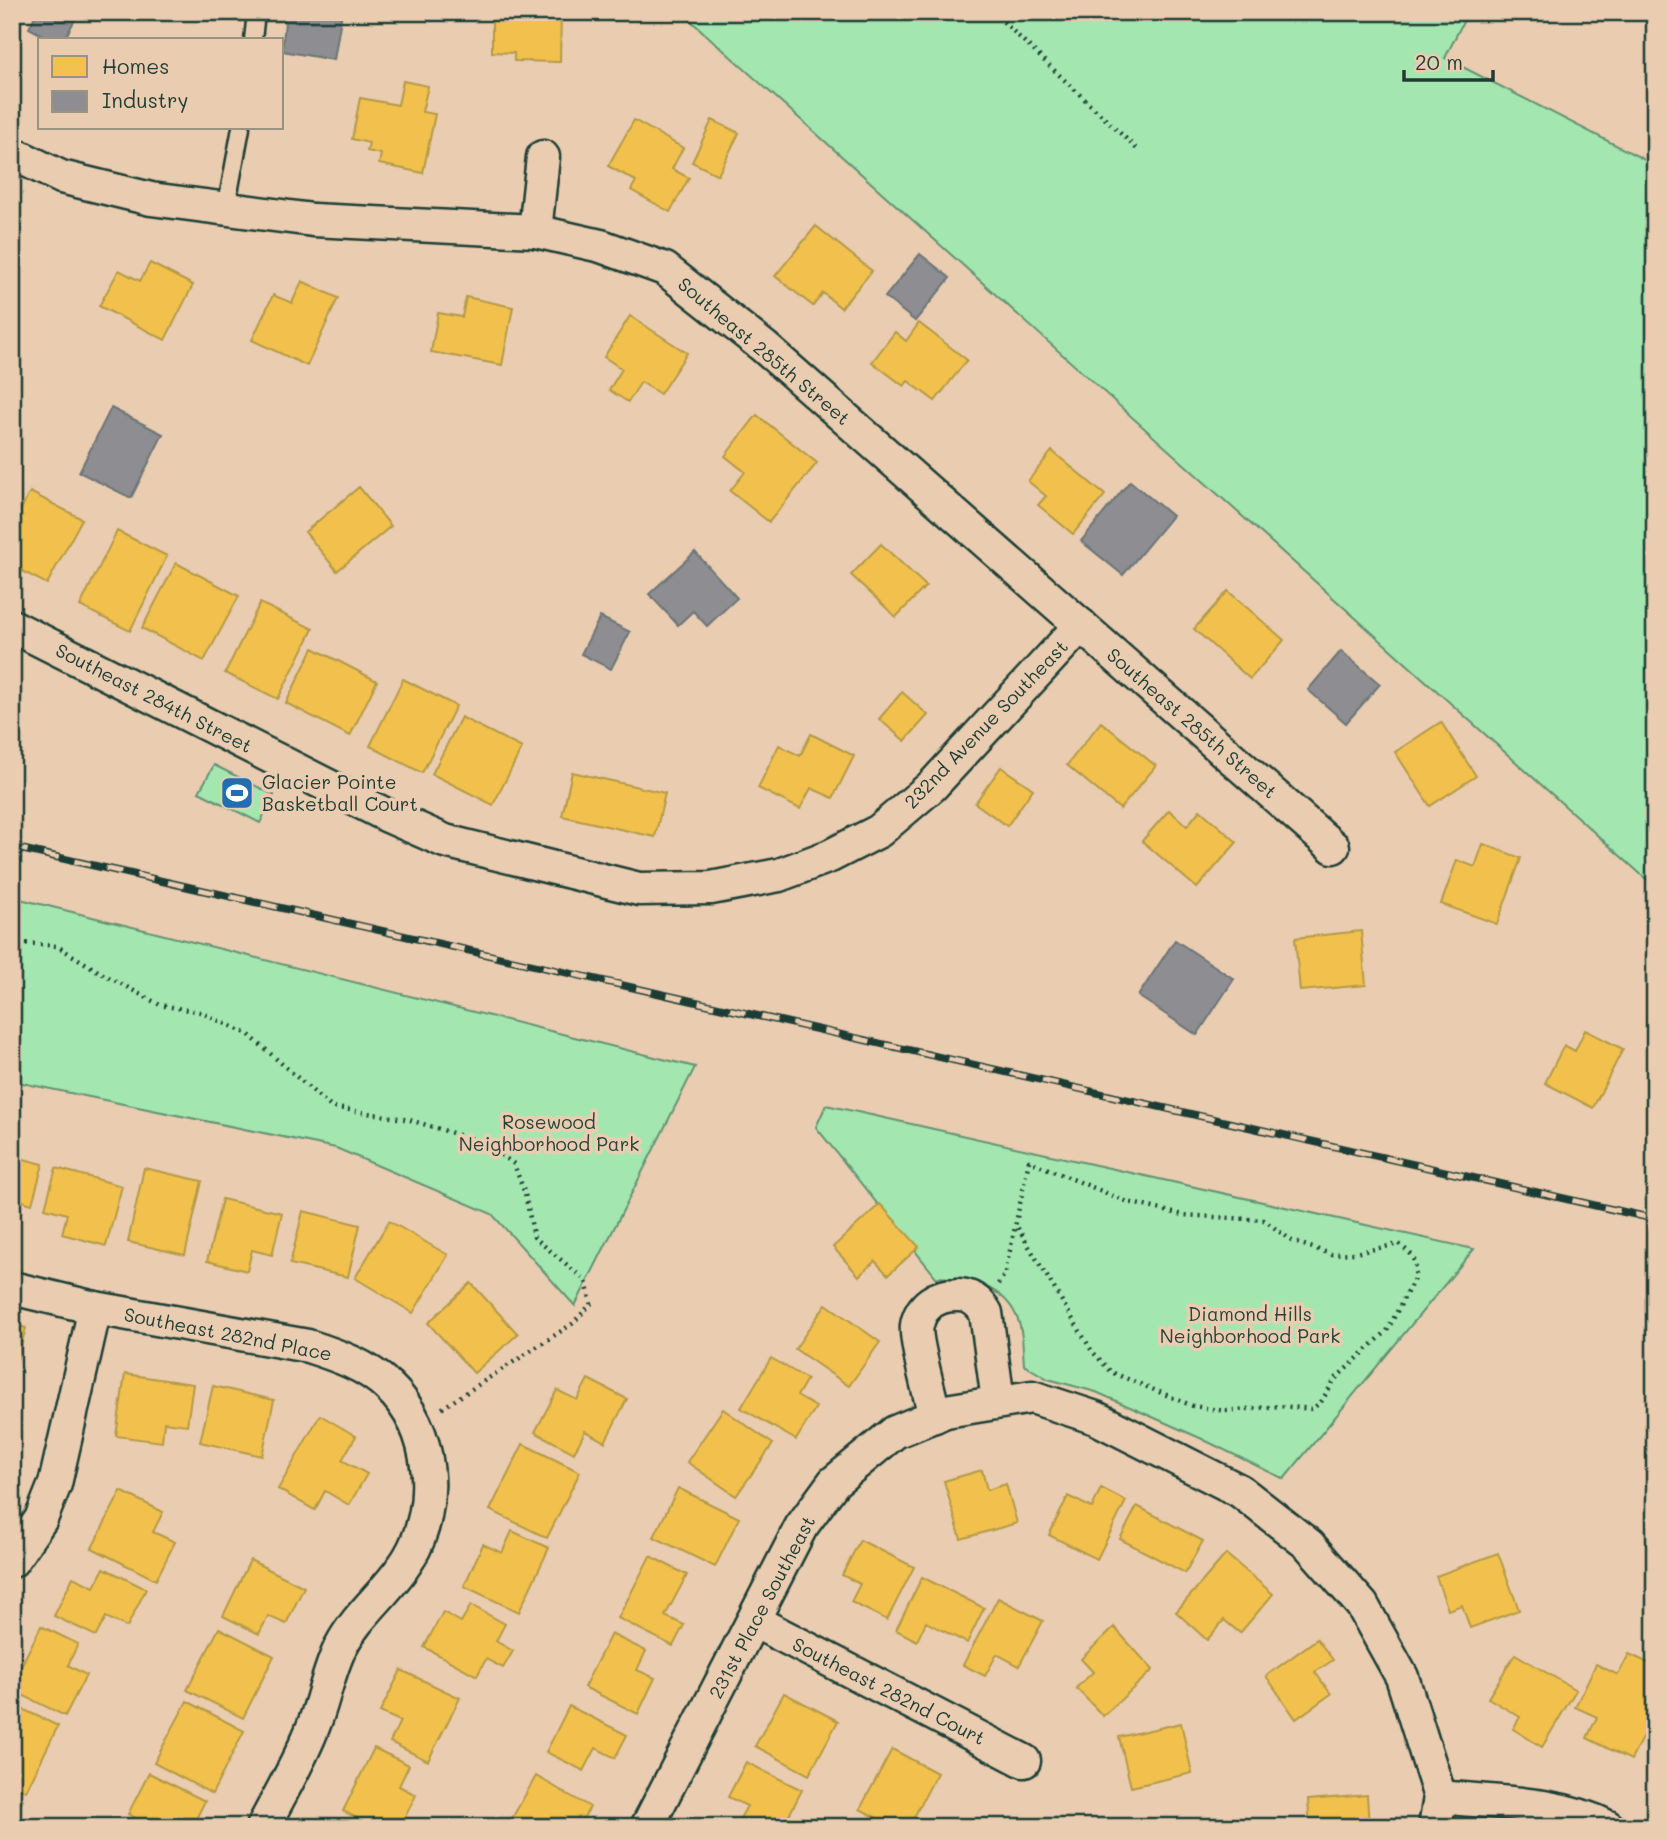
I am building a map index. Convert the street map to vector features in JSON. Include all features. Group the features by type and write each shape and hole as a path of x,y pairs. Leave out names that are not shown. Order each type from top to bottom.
{"street":[{"name":"Southeast 285th Street","path":"12,153 61,177 151,199 313,220 535,231 601,246 664,270 764,347 1333,847"},
{"path":"535,231 543,158"},
{"name":"232nd Avenue Southeast","path":"488,853 639,889 711,888 779,875 830,856 879,831 932,786 1081,625"},
{"name":"Southeast 284th Street","path":"12,626 386,816 444,841 488,853"},
{"name":"Southeast 282nd Place","path":"12,1288 95,1308 308,1346 334,1354 363,1368 387,1384 403,1401 416,1426 426,1456 427,1505 423,1529 409,1559 353,1627 342,1645 331,1669 314,1726 263,1827"},
{"path":"934,1416 916,1328 923,1308 940,1296 960,1294 980,1302 986,1313 998,1401"},
{"path":"12,1561 41,1519 55,1484 95,1308"},
{"name":"231st Place Southeast","path":"647,1827 801,1527 834,1482 895,1432 946,1411 1032,1397 1096,1418 1240,1491 1309,1545 1362,1605 1402,1677 1437,1812"},
{"name":"Southeast 282nd Court","path":"754,1621 1024,1761"},
{"path":"1437,1812 1553,1809 1608,1827"}],"lane":[{"path":"253,38 256,12"},
{"path":"226,209 241,130"}],"path":[{"path":"993,12 1139,151"},
{"path":"12,942 57,946 160,1004 200,1012 248,1034 331,1107 410,1120 482,1142 514,1164 525,1194 534,1237 586,1281 591,1304 572,1324 416,1426"},
{"path":"983,1308 1004,1275 1029,1161 1128,1202 1183,1216 1264,1220 1292,1241 1331,1254 1355,1253 1399,1244 1410,1253 1416,1263 1415,1277 1387,1331 1335,1379 1321,1402 1312,1409 1280,1406 1225,1411 1193,1406 1111,1372 1092,1351 1016,1225"}],"green space":[{"path":"681,12 1468,12 1445,58 1655,165 1655,887"},
{"name":"Glacier Pointe Basketball Court","path":"214,765 274,795 260,823 199,792"},
{"name":"Rosewood Neighborhood Park","path":"12,897 695,1067 575,1306 492,1214 336,1148 12,1081"},
{"name":"Diamond Hills Neighborhood Park","path":"826,1105 1474,1249 1284,1479 1096,1392 1048,1379 1024,1365 1020,1326 1008,1302 999,1294 976,1283 936,1277 816,1127"}],"building: Homes":[{"path":"492,12 561,12 560,62 514,61 514,53 492,52"},
{"path":"403,81 428,86 422,112 435,114 423,173 379,164 381,154 367,151 369,143 352,139 360,98 398,105"},
{"path":"634,120 683,148 672,169 689,178 670,212 631,190 636,181 608,166"},
{"path":"712,120 739,133 718,175 692,162"},
{"path":"816,226 872,271 841,308 823,293 813,306 775,276"},
{"path":"12,245 21,249 12,268"},
{"path":"150,263 193,285 165,340 99,306 119,270 140,281"},
{"path":"302,281 338,298 307,366 252,340 273,295 292,303"},
{"path":"466,297 513,307 502,365 431,352 438,313 462,317"},
{"path":"630,316 687,353 660,394 641,382 628,402 609,390 622,369 604,357"},
{"path":"919,323 967,360 935,401 908,381 904,386 872,362 895,332 906,341"},
{"path":"757,415 817,463 769,522 730,491 745,472 725,456"},
{"path":"1052,451 1105,495 1073,534 1038,505 1046,496 1028,481"},
{"path":"359,487 391,526 337,571 305,532"},
{"path":"30,492 82,519 47,584 12,566 12,526"},
{"path":"117,531 167,556 130,631 80,606"},
{"path":"881,544 926,586 896,617 851,575"},
{"path":"176,563 239,596 204,661 142,628"},
{"path":"1228,591 1284,640 1250,679 1194,629"},
{"path":"260,603 313,629 278,699 225,673"},
{"path":"313,648 377,681 350,736 286,703"},
{"path":"403,679 456,706 422,773 370,746"},
{"path":"902,692 928,715 905,741 879,719"},
{"path":"461,717 522,748 493,805 432,774"},
{"path":"1101,722 1156,766 1120,809 1067,765"},
{"path":"1441,722 1476,776 1430,806 1395,752"},
{"path":"811,734 854,756 833,798 811,788 800,809 758,788 779,745 800,756"},
{"path":"1001,767 1033,789 1007,826 975,803"},
{"path":"572,772 665,793 655,837 562,816"},
{"path":"1169,810 1187,826 1200,810 1237,842 1197,888 1142,841"},
{"path":"1483,844 1521,858 1497,924 1441,904 1457,860 1475,867"},
{"path":"1361,931 1366,985 1300,991 1295,938"},
{"path":"1585,1030 1623,1049 1593,1108 1545,1083 1564,1045 1575,1051"},
{"path":"12,1156 43,1164 32,1204 12,1198"},
{"path":"56,1168 122,1186 106,1246 62,1234 67,1214 45,1208"},
{"path":"144,1168 202,1181 185,1255 128,1242"},
{"path":"222,1199 282,1213 272,1255 252,1250 247,1271 207,1261"},
{"path":"880,1204 919,1247 888,1275 875,1261 859,1276 833,1247"},
{"path":"303,1211 360,1225 348,1277 290,1264"},
{"path":"389,1221 448,1255 413,1313 355,1278"},
{"path":"471,1283 518,1334 474,1373 428,1323"},
{"path":"826,1304 880,1342 849,1386 795,1349"},
{"path":"12,1324 26,1328 12,1378"},
{"path":"771,1358 807,1379 797,1396 816,1407 796,1440 741,1408"},
{"path":"125,1374 193,1384 187,1425 164,1422 162,1442 116,1436"},
{"path":"588,1379 627,1399 605,1442 585,1431 574,1453 535,1432 557,1390 577,1400"},
{"path":"213,1386 274,1400 262,1456 200,1442"},
{"path":"723,1409 773,1444 736,1496 687,1462"},
{"path":"320,1415 356,1436 342,1460 367,1474 349,1505 325,1491 315,1510 278,1489"},
{"path":"523,1444 580,1472 547,1538 490,1510"},
{"path":"982,1470 987,1490 1006,1484 1017,1523 961,1539 944,1481"},
{"path":"678,1488 739,1518 715,1567 654,1537"},
{"path":"1101,1488 1126,1501 1097,1559 1049,1535 1068,1496 1092,1508"},
{"path":"121,1491 163,1512 153,1532 175,1542 156,1580 92,1548"},
{"path":"1137,1506 1203,1541 1185,1573 1120,1539"},
{"path":"512,1531 549,1548 519,1612 464,1586 483,1544 502,1553"},
{"path":"860,1540 914,1567 887,1620 851,1602 860,1584 842,1575"},
{"path":"1498,1553 1519,1610 1470,1628 1462,1605 1448,1610 1436,1576"},
{"path":"1226,1554 1273,1594 1240,1633 1224,1620 1207,1640 1176,1612"},
{"path":"650,1556 687,1575 665,1616 684,1625 673,1646 618,1618"},
{"path":"250,1560 304,1587 286,1624 268,1616 259,1634 223,1616"},
{"path":"104,1568 146,1589 127,1627 106,1617 96,1636 54,1616 73,1577 94,1587"},
{"path":"922,1577 984,1608 967,1643 926,1622 917,1641 896,1630"},
{"path":"998,1598 1043,1621 1019,1666 997,1654 985,1676 963,1665"},
{"path":"471,1605 505,1624 496,1641 513,1651 503,1668 486,1659 477,1676 424,1647 443,1612 461,1622"},
{"path":"41,1626 78,1644 68,1665 86,1675 65,1716 12,1690 12,1684"},
{"path":"1114,1627 1153,1670 1103,1716 1076,1688 1093,1672 1081,1659"},
{"path":"219,1628 274,1656 243,1718 187,1690"},
{"path":"611,1634 646,1651 637,1670 655,1678 638,1714 584,1687"},
{"path":"1317,1639 1333,1660 1315,1672 1331,1694 1296,1719 1266,1676"},
{"path":"1515,1654 1576,1690 1542,1747 1513,1729 1520,1717 1488,1698"},
{"path":"1629,1654 1655,1666 1655,1712 1631,1760 1587,1738 1597,1717 1575,1707 1596,1664 1618,1675"},
{"path":"401,1670 460,1698 428,1761 390,1742 400,1721 380,1712"},
{"path":"784,1693 838,1721 809,1775 755,1746"},
{"path":"187,1701 244,1731 212,1794 154,1763"},
{"path":"12,1704 58,1726 26,1791 12,1784"},
{"path":"569,1706 627,1735 615,1758 596,1748 584,1771 546,1752"},
{"path":"1181,1723 1192,1773 1131,1787 1119,1737"},
{"path":"374,1748 409,1765 399,1786 416,1795 400,1827 374,1827 343,1811"},
{"path":"892,1749 937,1773 909,1827 894,1827 860,1809"},
{"path":"746,1762 802,1790 783,1827 742,1827 737,1824 747,1806 728,1797"},
{"path":"149,1773 205,1801 192,1827 145,1827 147,1824 128,1814"},
{"path":"536,1776 590,1807 578,1827 564,1827 557,1823 554,1827 507,1827"},
{"path":"12,1794 23,1799 12,1822"},
{"path":"1367,1795 1369,1827 1310,1827 1308,1800"}],"building: Industry":[{"path":"37,12 79,12 65,38 48,38 29,28"},
{"path":"286,12 342,12 334,60 284,51"},
{"path":"920,254 950,278 915,321 885,297"},
{"path":"111,408 163,434 131,498 79,472"},
{"path":"1130,481 1172,516 1123,575 1081,541"},
{"path":"695,552 737,598 707,626 693,611 678,625 649,594"},
{"path":"600,617 630,632 611,669 581,654"},
{"path":"1341,651 1380,684 1346,723 1308,690"},
{"path":"1175,940 1234,979 1197,1035 1138,996"}],"railway":[{"path":"12,847 1655,1219"}],"place":[{"name":"Glacier Pointe Basketball Court","path":"237,793"}]}
